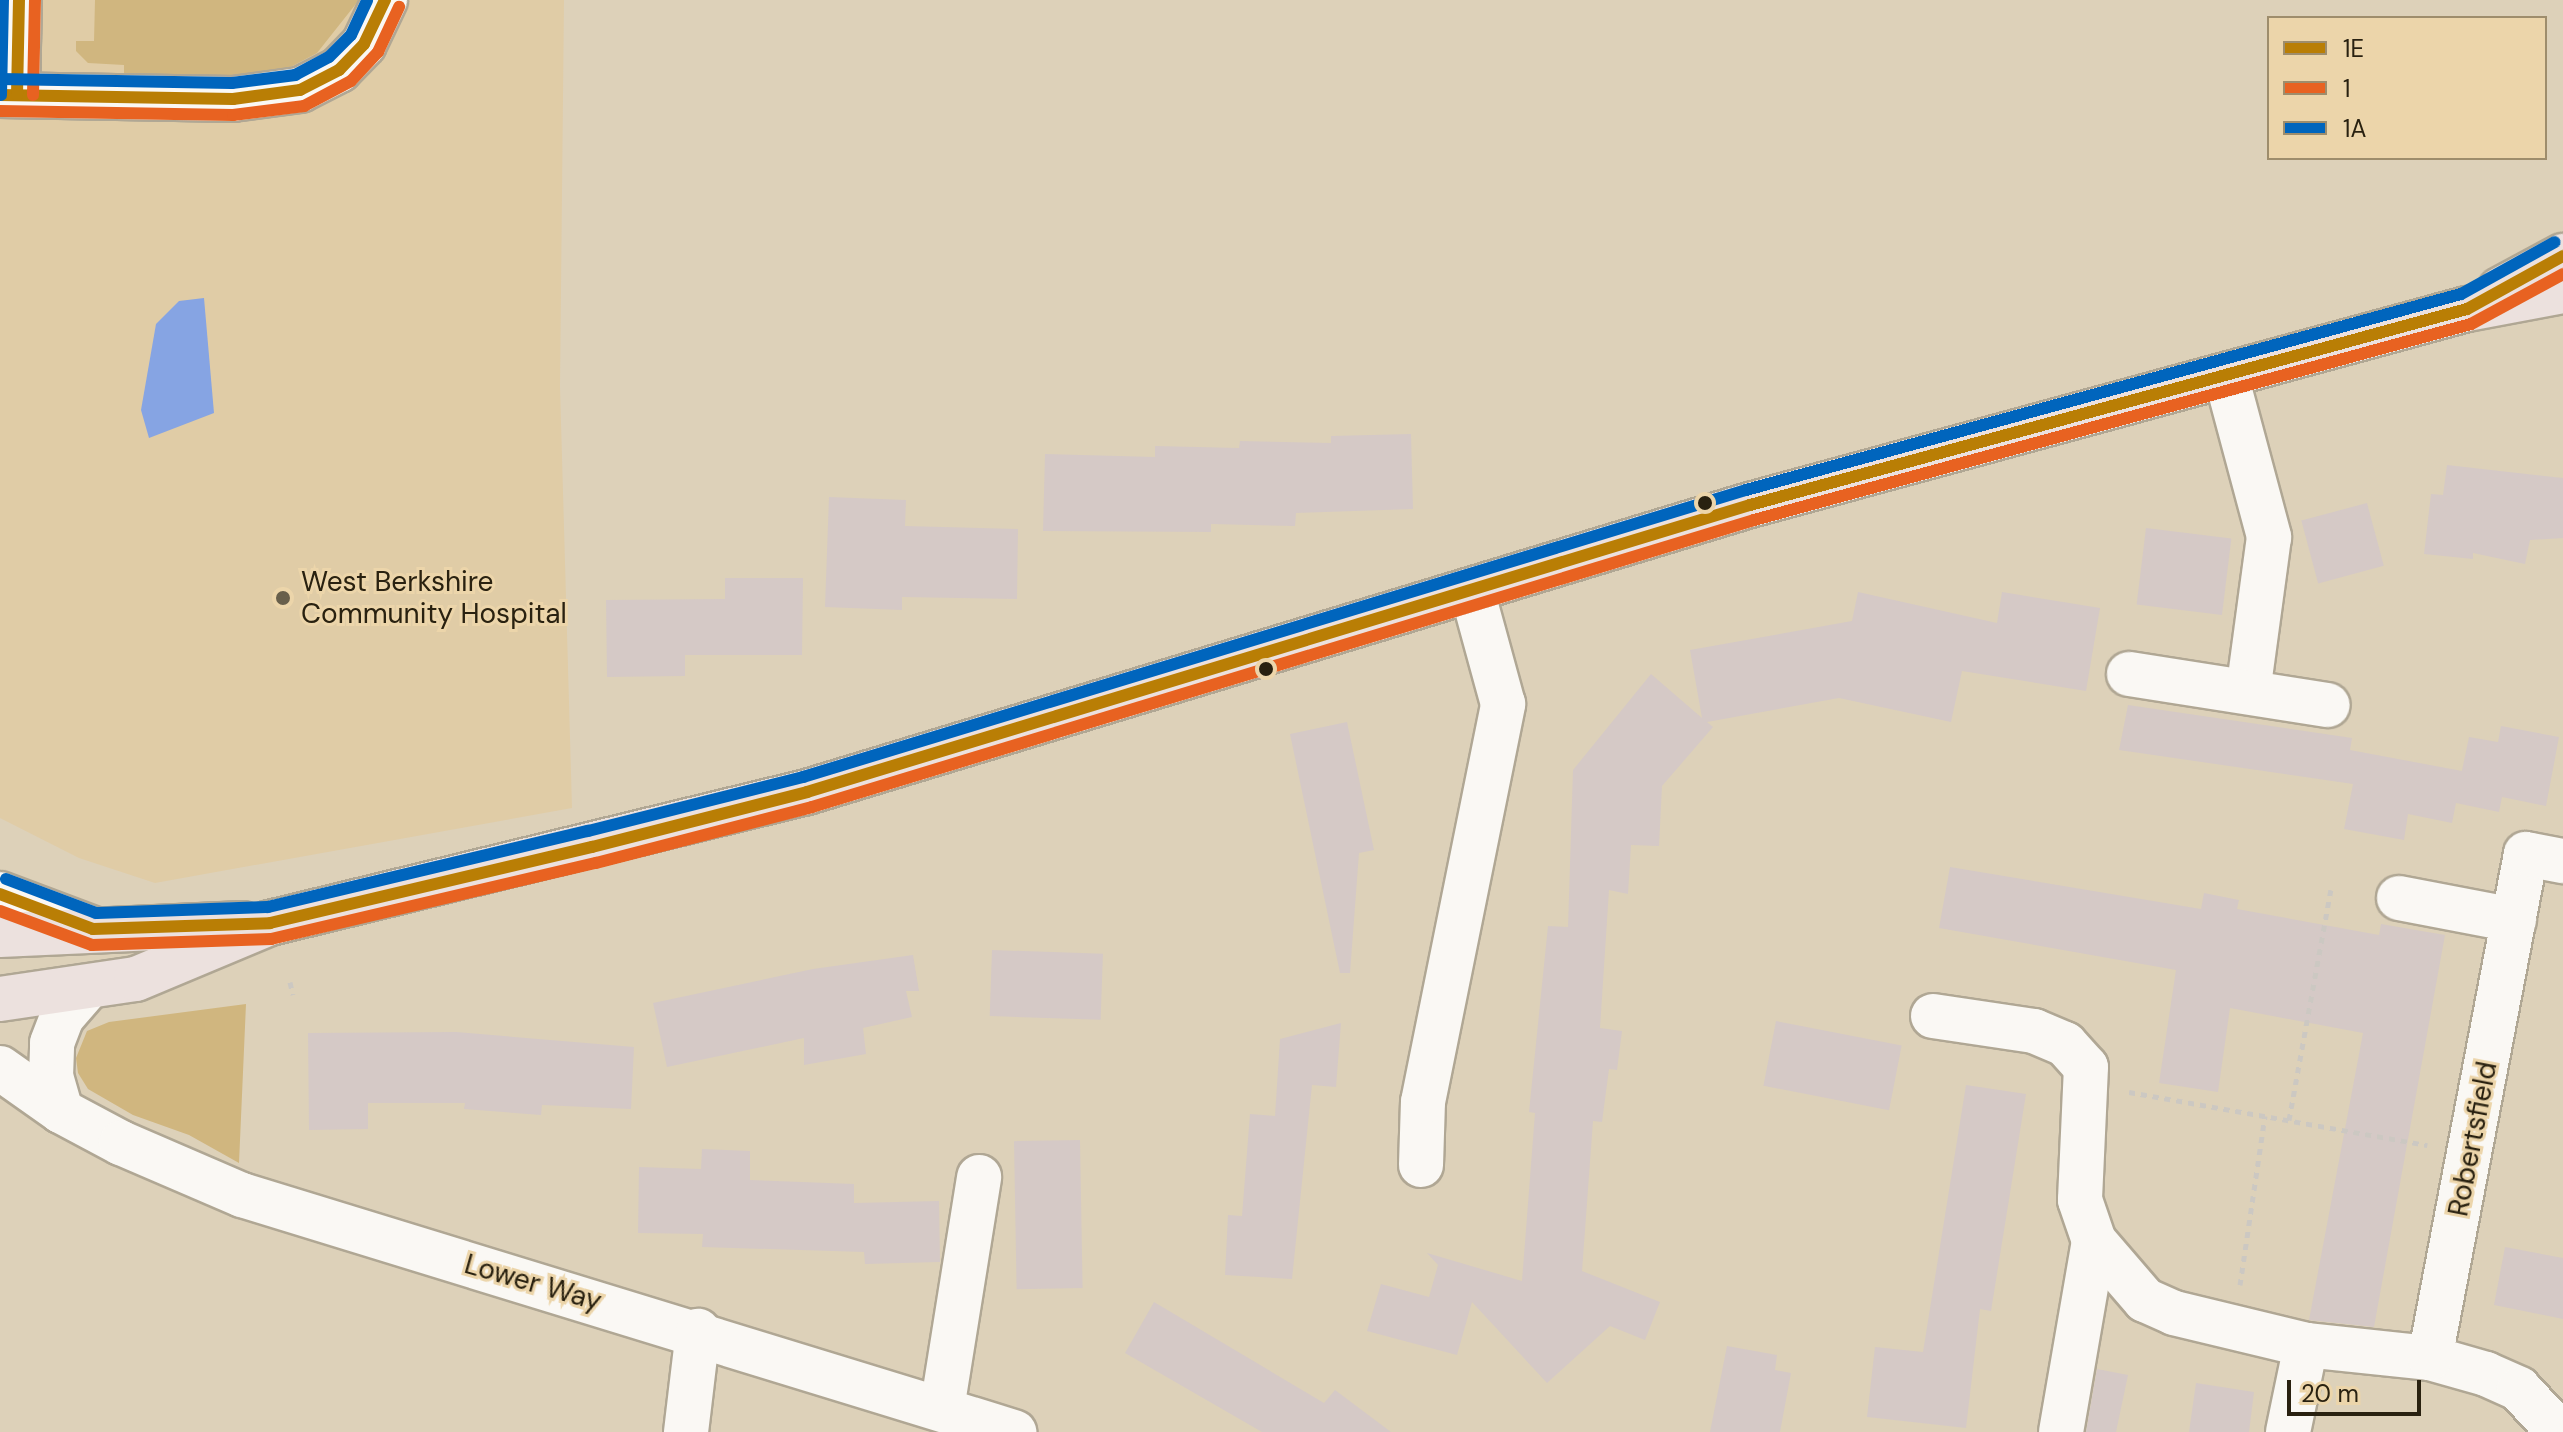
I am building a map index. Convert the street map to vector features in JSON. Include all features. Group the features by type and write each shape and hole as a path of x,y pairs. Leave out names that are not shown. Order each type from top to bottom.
{"main road":[{"path":"2467,309 2563,256"},
{"path":"0,999 136,979 270,923 807,792 1750,505 2467,309 2563,291"},
{"path":"0,935 270,923"}],"street":[{"path":"19,0 8,95 233,99 300,90 339,70 364,44 385,0"},
{"path":"2226,376 2269,537 2248,692"},
{"path":"1421,1165 1423,1102 1503,704 1472,591"},
{"path":"2129,674 2328,705"},
{"name":"Robertsfield","path":"2430,1358 2526,854 2563,861"},
{"path":"0,894 93,929"},
{"path":"2399,898 2514,920"},
{"path":"61,1111 51,1077 52,1043 62,1017 87,988"},
{"path":"1933,1016 2034,1031 2065,1044 2086,1067 2089,1085 2080,1200 2094,1241 2145,1300 2174,1313 2306,1345 2430,1358 2519,1389 2559,1432"},
{"name":"Lower Way","path":"0,1068 61,1111 242,1195 698,1331 1014,1432"},
{"name":"Lower Way","path":"0,1100 61,1111"},
{"path":"942,1409 979,1177"},
{"path":"2061,1432 2094,1241"},
{"path":"686,1432 698,1331"},
{"path":"2288,1432 2306,1345"}],"path":[{"path":"2289,1120 2331,890"},
{"path":"290,982 293,995"},
{"path":"2089,1085 2471,1152"},
{"path":"2234,1326 2265,1116"}],"shaded area":[{"name":"West Berkshire Community Hospital","path":"0,0 564,0 560,387 572,808 155,883 79,858 0,818"},
{"path":"95,0 359,0 317,53 281,72 239,79 124,78 124,65 88,63 76,51 76,41 94,41"},
{"path":"246,1004 239,1163 189,1135 133,1115 88,1089 78,1073 76,1058 87,1031 109,1022"}],"water":[{"path":"204,298 214,413 149,438 141,410 156,324 179,301"}],"building":[{"path":"1411,434 1413,509 1296,513 1295,526 1211,524 1211,532 1043,531 1045,454 1155,457 1155,446 1239,448 1240,441 1331,443 1331,436"},
{"path":"2447,465 2563,478 2563,538 2530,540 2525,564 2473,553 2473,559 2424,554 2431,494 2443,495"},
{"path":"829,497 906,500 905,526 1018,529 1017,599 902,597 902,610 825,607"},
{"path":"2367,503 2384,566 2318,583 2301,521"},
{"path":"2146,528 2231,538 2222,615 2137,604"},
{"path":"725,578 803,578 802,655 685,655 685,676 607,677 606,600 725,599"},
{"path":"1858,592 1997,623 2002,592 2100,608 2086,691 1962,671 1951,722 1839,698 1707,722 1713,727 1662,786 1659,846 1631,845 1628,894 1609,890 1600,1028 1622,1031 1617,1070 1609,1069 1602,1122 1593,1121 1582,1271 1660,1302 1645,1340 1610,1326 1547,1383 1472,1302 1457,1355 1367,1331 1381,1284 1429,1297 1438,1265 1427,1253 1522,1281 1535,1113 1529,1112 1548,926 1568,927 1573,770 1651,674 1702,718 1690,650 1852,621"},
{"path":"2128,705 2352,738 2350,750 2462,771 2469,737 2498,742 2501,726 2559,737 2546,806 2502,797 2499,812 2456,803 2452,823 2408,814 2404,840 2344,829 2353,784 2119,750"},
{"path":"1347,722 1374,850 1359,853 1350,973 1340,973 1290,734"},
{"path":"1950,867 2201,909 2204,893 2239,900 2237,909 2379,935 2381,924 2445,935 2374,1327 2309,1320 2363,1033 2230,1008 2218,1092 2159,1083 2176,970 1939,928"},
{"path":"992,950 1103,954 1101,1020 990,1016"},
{"path":"913,955 919,991 906,991 912,1017 863,1028 866,1054 804,1065 804,1038 667,1067 653,1003 813,969"},
{"path":"1776,1021 1902,1045 1889,1110 1763,1086"},
{"path":"1341,1023 1336,1087 1312,1085 1292,1279 1225,1275 1228,1215 1242,1216 1250,1114 1275,1116 1280,1039"},
{"path":"456,1032 634,1047 631,1109 542,1105 541,1115 464,1109 465,1103 368,1103 368,1129 309,1130 308,1033"},
{"path":"1966,1085 2026,1094 1991,1311 1980,1309 1966,1428 1867,1417 1875,1347 1923,1352"},
{"path":"1080,1140 1083,1288 1017,1289 1014,1141"},
{"path":"702,1149 750,1151 750,1180 854,1184 854,1203 939,1201 940,1262 865,1264 864,1252 702,1247 703,1234 638,1233 639,1167 701,1169"},
{"path":"2505,1247 2563,1258 2563,1319 2494,1305"},
{"path":"1154,1302 1324,1403 1335,1390 1391,1432 1262,1432 1125,1353"},
{"path":"1727,1346 1777,1355 1775,1370 1791,1373 1780,1432 1710,1432"},
{"path":"2097,1369 2128,1375 2116,1432 2086,1432"},
{"path":"2196,1383 2254,1392 2249,1432 2189,1432"}],"transit line":[{"name":"1A","path":"1,95 3,0"},
{"name":"1E","path":"17,95 19,0"},
{"name":"1","path":"33,95 35,0"},
{"name":"1A","path":"0,79 232,83 295,75 329,57 351,35 367,0"},
{"name":"1E","path":"0,95 233,99 300,90 339,70 364,44 385,0"},
{"name":"1","path":"0,111 233,115 304,106 351,81 378,52 399,7"},
{"name":"1A","path":"6,879 96,913 268,907 588,831 803,777 1746,490 2461,294 2555,242"},
{"name":"1E","path":"0,894 93,929 270,923 592,847 807,792 1750,505 2467,309 2563,256"},
{"name":"1","path":"0,911 92,945 271,939 596,863 812,807 1754,520 2471,324 2563,274"}],"place":[{"name":"West Berkshire Community Hospital","path":"283,598"}]}
